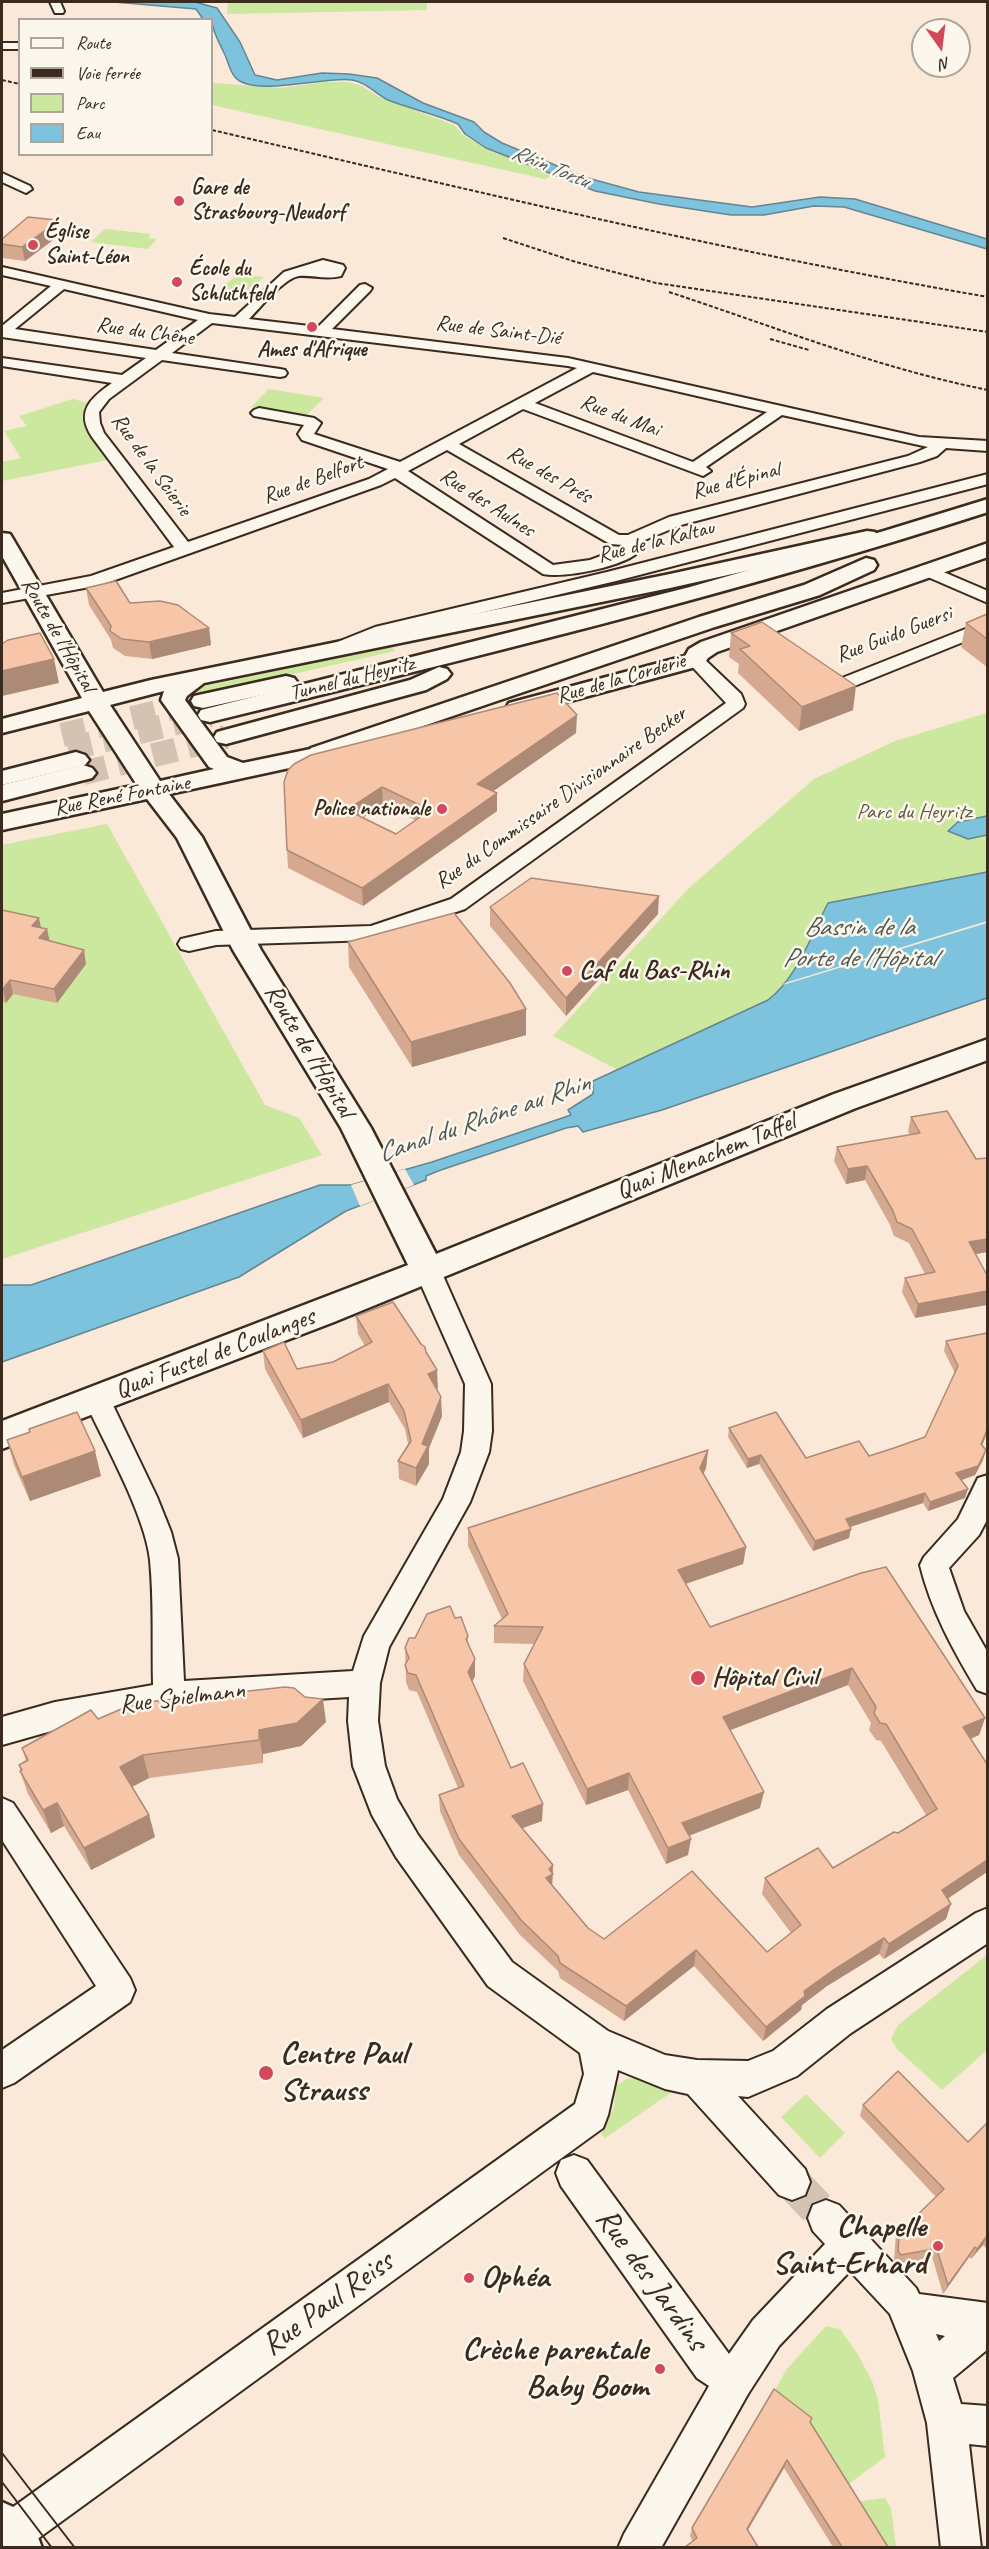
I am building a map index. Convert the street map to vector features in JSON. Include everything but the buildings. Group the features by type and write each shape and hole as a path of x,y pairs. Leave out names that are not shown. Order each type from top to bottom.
{"main road":[{"path":"2,726 122,693 210,711 404,656 756,570 987,500"},
{"name":"Tunnel du Heyritz","path":"210,711 493,644 797,566 987,505"},
{"path":"320,753 707,621 812,590 866,565 987,525"},
{"path":"210,711 336,649 670,581 867,537"},
{"name":"Route de l'Hôpital","path":"2,539 62,638 96,701 147,780 189,837 241,939 351,1119 428,1271"},
{"name":"Rue de la Corderie","path":"243,772 320,753 394,740 695,660 697,654 709,647 769,636 927,570 987,549"},
{"name":"Tunnel du Heyritz","path":"210,711 379,686 439,674 680,615 866,565"},
{"path":"210,711 176,692 173,700 218,762 243,772"},
{"path":"2,765 76,760"},
{"path":"2,778 76,760"},
{"path":"2,793 76,760"},
{"path":"189,837 194,808 200,798 243,772"},
{"name":"Rue René Fontaine","path":"2,822 110,797 147,780 243,772"},
{"name":"Quai Menachem Taffel","path":"428,1271 845,1101 987,1049"},
{"name":"Quai Fustel de Coulanges","path":"2,1435 428,1271"}],"street":[{"path":"2,46 18,46"},
{"path":"2,177 26,189"},
{"name":"Rue de Saint-Dié","path":"2,271 186,314 567,362 778,411 940,445 987,446"},
{"path":"238,322 287,275 303,272"},
{"path":"2,333 62,284"},
{"path":"321,332 365,288"},
{"path":"2,363 124,380 209,318"},
{"name":"Rue du Chêne","path":"2,333 280,373"},
{"name":"Rue de Belfort","path":"2,598 95,581 368,485 589,368"},
{"name":"Rue de la Scierie","path":"124,380 98,402 91,412 92,423 97,434 185,550"},
{"name":"Rue du Mai","path":"521,403 699,470 778,411"},
{"name":"Rue des Aulnes","path":"259,414 313,423 306,434 308,437 399,469 549,570 554,571"},
{"name":"Rue des Prés","path":"446,443 616,540 631,540"},
{"name":"Rue d'Épinal","path":"554,571 622,555 632,550 631,540 675,521 914,459 931,453 940,445"},
{"name":"Rue de la Kaltau","path":"336,649 381,631 610,577 987,479"},
{"name":"Rue Guido Guersi","path":"927,570 987,598"},
{"name":"Rue Guido Guersi","path":"804,660 840,685 987,625"},
{"name":"Rue du Commissaire Divisionnaire Becker","path":"241,939 373,933 458,904 736,704 734,698 695,660"},
{"path":"189,944 216,938 241,939"},
{"path":"428,1271 478,1384 478,1431 475,1452 456,1502 375,1645 365,1683 363,1721 369,1766 382,1805 407,1846 500,1974 596,2043 665,2072 697,2078 748,2079 785,2064 839,2021 987,1924"},
{"path":"97,1399 143,1497 157,1532 164,1559 169,1695"},
{"path":"987,1486 969,1527 934,1566 940,1592 955,1627 987,1681"},
{"name":"Rue Spielmann","path":"2,1731 55,1716 169,1695 365,1683"},
{"path":"2,1813 118,1990 2,2071"},
{"name":"Rue Paul Reiss","path":"7,2539 590,2115 601,2074 596,2043"},
{"path":"697,2078 792,2182"},
{"name":"Rue des Jardins","path":"574,2173 711,2364 734,2380"},
{"path":"638,2547 734,2380 838,2231 903,2301 932,2371 947,2423 961,2547"},
{"path":"908,2312 987,2323"},
{"path":"932,2371 987,2323"},
{"path":"947,2423 987,2426"}],"green space":[{"path":"228,2 427,2 427,10 227,14"},
{"path":"324,82 347,82 360,85 379,97 454,125 463,135 492,152 519,161 551,176 545,179 213,105 213,83 281,88"},
{"path":"105,229 151,234 148,238 157,239 148,249 91,242"},
{"path":"238,274 264,277 243,297 216,293"},
{"path":"269,389 324,398 307,415 251,407"},
{"path":"73,399 88,403 84,423 86,429 108,460 2,481 2,462 21,458 4,431 27,426 19,416"},
{"path":"391,646 395,651 197,696 191,689"},
{"name":"Parc du Heyritz","path":"987,713 987,872 829,903 796,968 768,1000 618,1070 553,1036 689,888 814,779 895,741"},
{"path":"107,824 265,1105 299,1118 322,1155 2,1259 2,845"},
{"path":"987,1955 987,2050 942,2090 897,2049 891,2039 898,2025"},
{"path":"628,2078 658,2082 672,2092 605,2138 601,2134 614,2107 616,2086"},
{"path":"806,2094 845,2133 820,2158 781,2117"},
{"path":"826,2326 840,2329 857,2353 872,2381 878,2400 885,2457 842,2489 771,2398 786,2370"},
{"path":"885,2498 891,2508 896,2547 879,2547 855,2509 862,2501"}],"water":[{"name":"Rhin Tortu","path":"114,2 195,2 217,8 240,42 255,75 277,80 322,73 377,78 423,103 474,122 484,132 502,143 584,177 639,192 752,207 820,197 855,199 987,239 987,249 844,207 814,206 764,215 731,215 595,191 486,148 465,134 458,124 388,100 357,81 340,80 273,86 244,83 231,71 214,32 213,18 202,18 196,9"},
{"path":"987,816 987,835 968,839 948,831 958,822"},
{"name":"Bassin de la Porte de l’Hôpital","path":"987,872 987,998 662,1110 583,1132 578,1126 566,1128 438,1171 426,1176 426,1180 346,1211 239,1277 2,1362 2,1285 31,1285 320,1185 351,1185 432,1162 571,1115 568,1110 593,1094 593,1081 768,1000 796,968 828,903"}],"pier":[{"path":"987,921 987,923 783,985 785,983"},
{"path":"405,1169 414,1185 360,1206 351,1185"}],"tunnel":[{"path":"62,735 203,701"},
{"path":"68,749 210,715"},
{"path":"83,773 226,737"},
{"path":"792,2182 826,2218"}],"tram line":[{"path":"2,2453 75,2548"},
{"path":"2,2482 52,2548"}],"railway":[{"path":"2,80 18,84"},
{"path":"213,130 696,240 988,297"},
{"path":"503,238 576,262 656,283 988,332"},
{"path":"669,292 867,359 988,390"},
{"path":"770,339 809,350"}],"place":[{"name":"Gare de Strasbourg-Neudorf","path":"179,201"},
{"name":"Église Saint-Léon","path":"33,245"},
{"name":"École du Schluthfeld","path":"177,282"},
{"name":"Ames d'Afrique","path":"312,327"},
{"name":"Police nationale","path":"442,809"},
{"name":"Caf du Bas-Rhin","path":"567,971"},
{"name":"Hôpital Civil","path":"698,1678"},
{"name":"Centre Paul Strauss","path":"266,2073"},
{"name":"Chapelle Saint-Erhard","path":"938,2246"},
{"name":"Ophéa","path":"469,2278"},
{"name":"Crèche parentale Baby Boom","path":"660,2369"}],"water label":[{"name":"Canal du Rhône au Rhin","path":"484,1119"}]}
